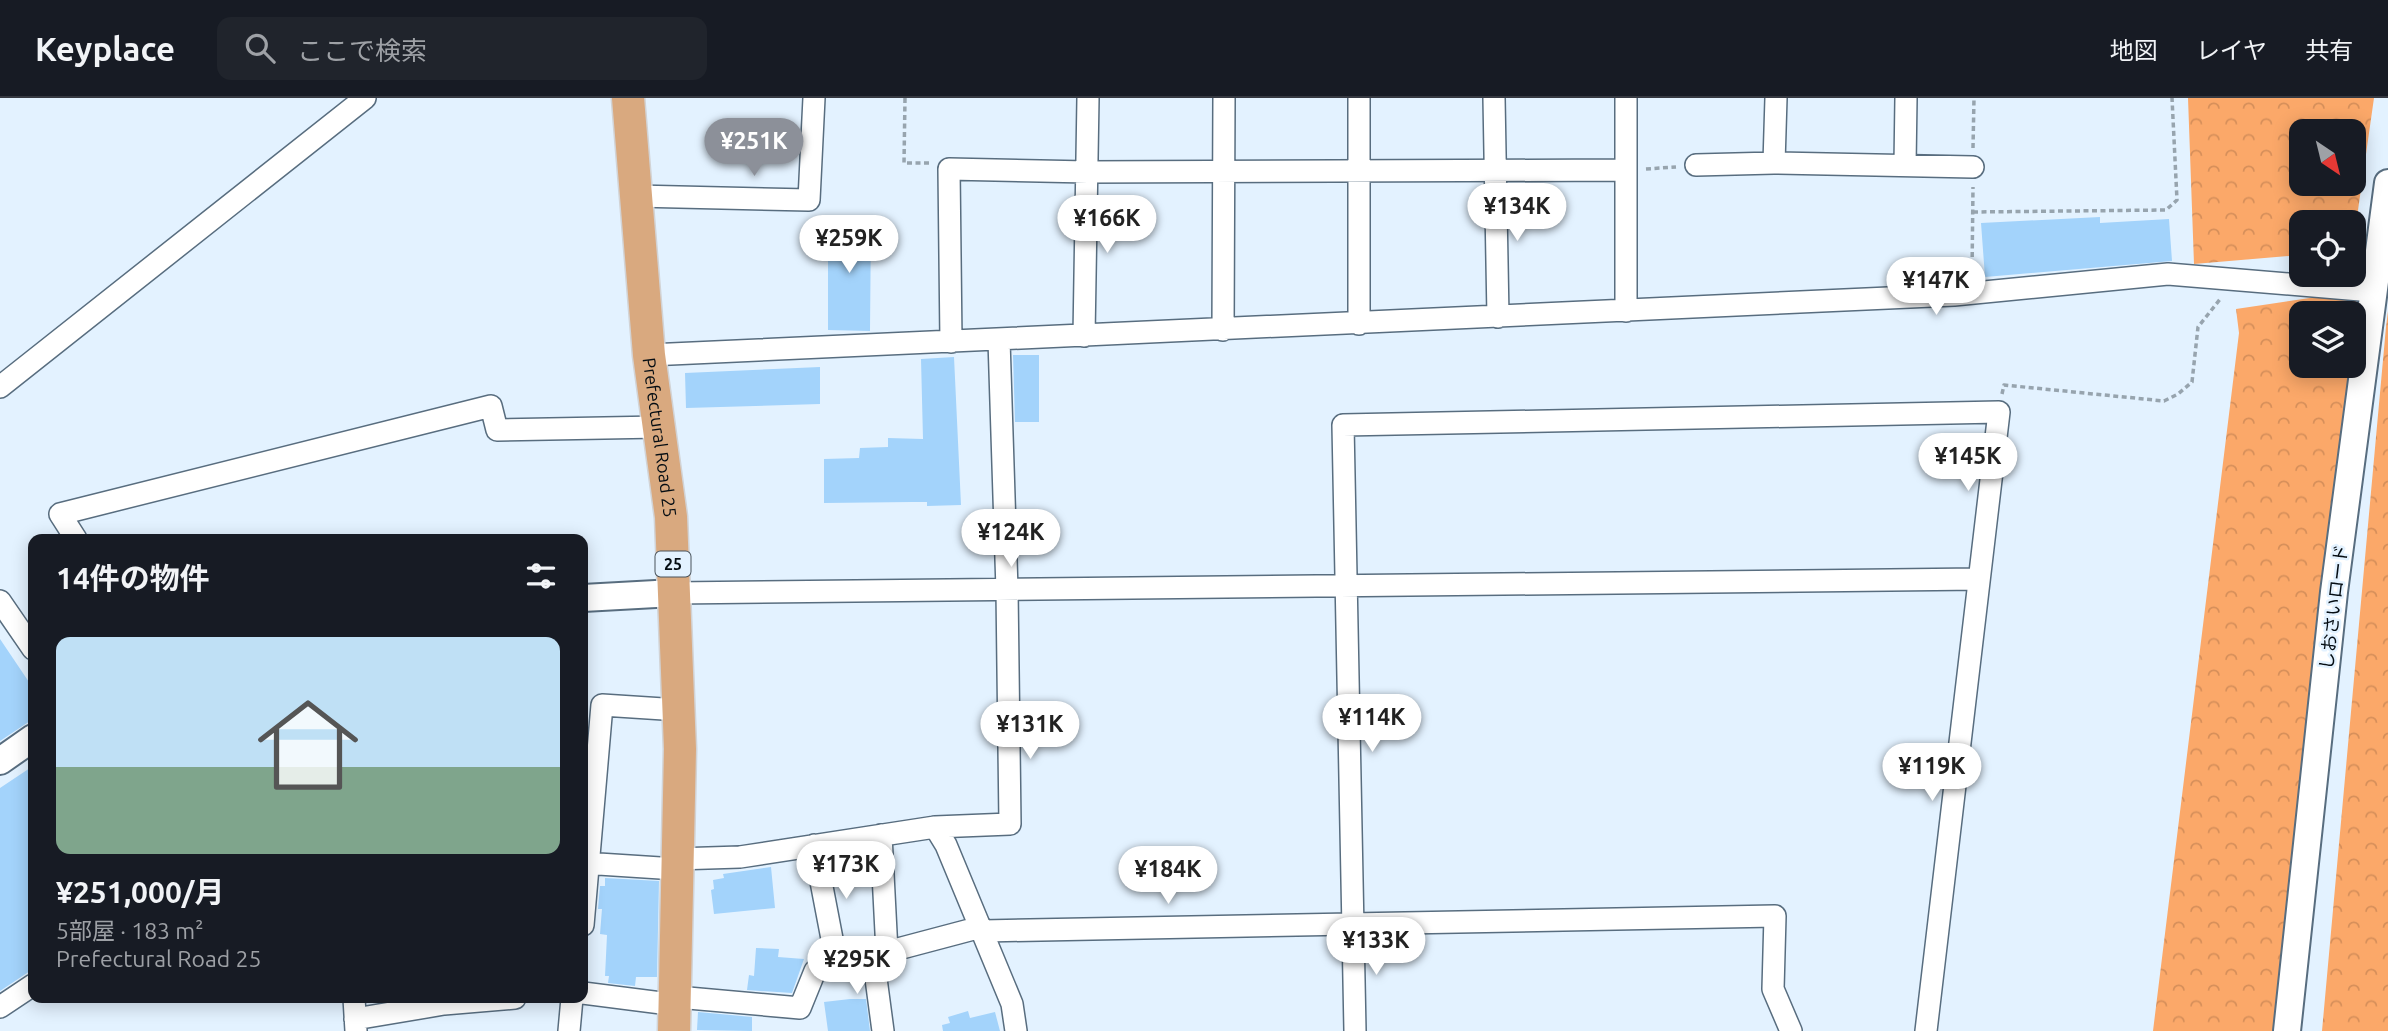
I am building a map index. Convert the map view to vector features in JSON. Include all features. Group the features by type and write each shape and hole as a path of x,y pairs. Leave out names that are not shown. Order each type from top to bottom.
{"main road":[{"name":"Prefectural Road 25","path":"628,98 649,355 671,517 678,710 676,1011"}],"street":[{"path":"0,387 365,98"},
{"path":"636,196 809,200 814,98"},
{"path":"1084,337 1088,98"},
{"path":"1223,330 1224,98"},
{"path":"1359,98 1359,324"},
{"path":"1494,98 1493,171 1498,317"},
{"path":"1626,98 1626,311"},
{"path":"1774,163 1776,98"},
{"path":"1905,165 1906,98"},
{"path":"1696,165 1774,163 1973,167"},
{"path":"951,342 949,169 1088,172 1625,170"},
{"name":"しおさいロード","path":"2287,1031 2334,592 2388,184"},
{"path":"649,355 1084,337 1972,293 2168,274 2372,290"},
{"path":"588,862 676,864 740,857 934,827 1010,824 1007,590 999,340"},
{"path":"73,534 60,514 491,406 497,430 659,427"},
{"path":"1355,1031 1349,587 1343,425 1999,412 1926,1031"},
{"path":"588,598 674,593 1979,579"},
{"path":"0,601 28,642"},
{"path":"588,834 602,705 678,710"},
{"path":"0,761 28,741"},
{"path":"934,827 946,845 982,929 1012,1004 1016,1031"},
{"path":"881,835 880,954 883,1031"},
{"path":"814,845 837,965"},
{"path":"588,994 676,1011 800,1008 815,971 982,929 1776,916 1773,989 1791,1031"},
{"path":"0,1007 28,988"},
{"path":"355,1016 456,1003"},
{"path":"569,1031 572,1003"}],"path":[{"path":"905,98 904,163 937,163 949,169"},
{"path":"1972,293 1974,98"},
{"path":"1973,212 2166,210 2177,200 2172,98"},
{"path":"1625,170 1696,165"},
{"path":"1999,412 2004,385 2164,401 2178,394 2192,382 2198,327 2236,280"}],"green space":[{"path":"2188,98 2374,98 2366,154 2366,119 2289,119 2289,196 2360,196 2358,210 2289,210 2289,256 2194,264"},
{"path":"2357,291 2356,301 2290,301"},
{"path":"2289,301 2289,378 2348,378 2279,1031 2153,1031 2239,333 2236,309"},
{"path":"2388,311 2388,1031 2322,1031 2386,327"}],"building":[{"path":"2100,217 2100,223 2169,219 2172,261 1985,277 1981,223"},
{"path":"828,220 871,220 870,331 828,330"},
{"path":"1013,355 1039,355 1039,422 1015,422"},
{"path":"954,357 961,505 927,506 927,502 824,503 824,459 859,458 860,448 888,447 888,438 923,439 921,359"},
{"path":"820,367 820,404 686,408 685,373"},
{"path":"0,639 28,681 28,722 0,741"},
{"path":"28,769 28,972 0,991 0,788"},
{"path":"771,867 775,908 714,914 711,890 714,889 713,880 724,878 723,874"},
{"path":"605,878 659,881 657,977 636,977 635,986 608,983 609,976 605,976 607,935 600,934 602,909 598,909 600,886 605,886"},
{"path":"756,948 779,949 778,957 804,959 792,993 747,990 749,975 754,976"},
{"path":"866,999 870,1031 828,1031 824,1002"},
{"path":"968,1011 970,1018 995,1012 1000,1031 943,1031 942,1025 950,1023 948,1017"},
{"path":"698,1012 752,1017 752,1031 697,1030"}]}
